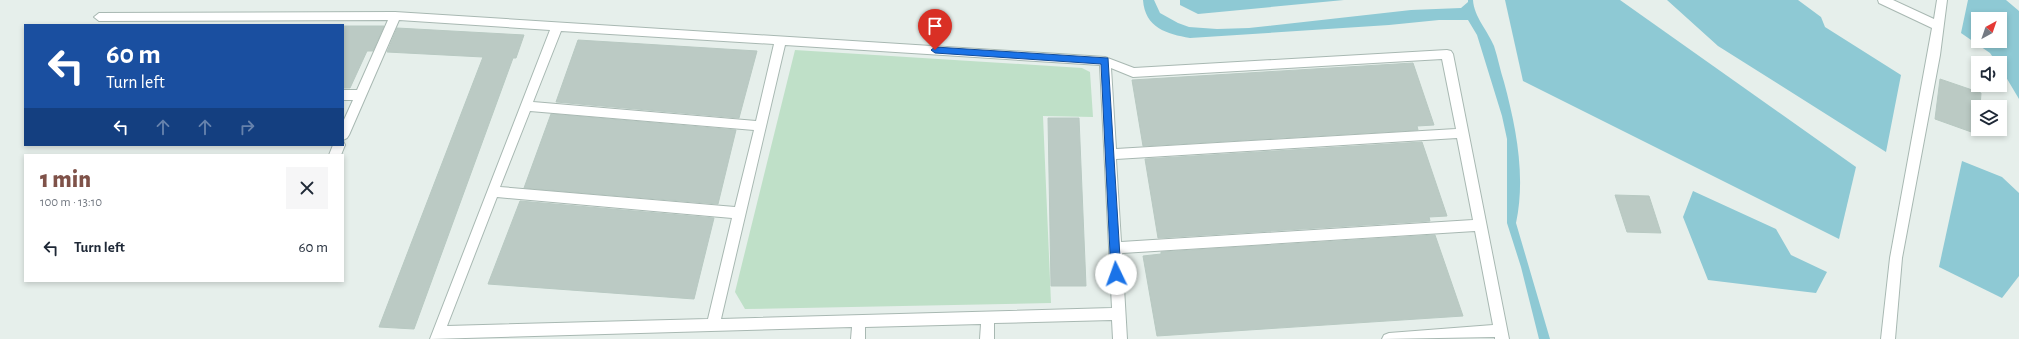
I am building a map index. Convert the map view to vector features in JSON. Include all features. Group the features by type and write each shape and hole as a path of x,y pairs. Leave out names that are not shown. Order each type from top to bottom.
{"street":[{"path":"1883,0 1938,26"},
{"path":"1888,339 1896,258 1942,0"},
{"path":"344,133 394,16"},
{"path":"99,17 394,16 1105,61 1133,73 1447,54 1501,335 1389,339"},
{"path":"557,26 437,335 713,324 1118,314"},
{"path":"713,324 781,40"},
{"path":"1105,61 1120,339"},
{"path":"344,95 360,95"},
{"path":"526,106 760,126"},
{"path":"1110,154 1462,133"},
{"path":"493,192 740,213"},
{"path":"1115,248 1480,225"},
{"path":"988,317 988,339"},
{"path":"858,339 859,320"}],"green space":[{"path":"795,50 1082,68 1090,72 1093,117 1043,116 1051,303 745,309 735,292"}],"water":[{"path":"1143,0 1154,0 1160,13 1178,23 1189,27 1217,29 1249,28 1411,10 1461,8 1468,2 1468,0 1473,0 1476,12 1494,46 1512,116 1516,134 1520,170 1519,205 1516,223 1550,339 1539,339 1521,267 1507,223 1507,139 1502,116 1477,35 1468,20 1439,20 1389,25 1190,38 1166,32 1159,28 1148,17"},
{"path":"1180,0 1344,0 1198,14 1180,5"},
{"path":"1505,0 1620,0 1856,167 1839,239 1523,81"},
{"path":"1667,0 1798,0 1821,17 1825,27 1901,75 1886,152 1718,46"},
{"path":"1968,0 2006,0 2019,11 2019,99 2007,79 2007,56 1992,56 1983,48 2007,48 2007,12 1971,12 1971,40 1961,33"},
{"path":"1962,161 2002,177 2019,193 2019,276 2002,298 1939,267"},
{"path":"1693,191 1776,229 1791,255 1827,272 1816,293 1708,280 1683,217"}],"building":[{"path":"344,26 384,26 373,51 367,51 350,88 344,88"},
{"path":"397,28 524,35 516,58 513,58 414,329 379,327 483,57 387,52"},
{"path":"578,40 757,51 739,118 556,102"},
{"path":"1413,63 1434,125 1417,126 1418,130 1143,146 1132,80"},
{"path":"1940,79 1971,90 1971,92 1981,93 1980,100 1971,100 1971,132 1935,119"},
{"path":"551,114 736,130 718,204 524,188"},
{"path":"1048,118 1079,118 1086,286 1051,286"},
{"path":"1422,142 1447,216 1429,217 1430,221 1158,238 1145,159"},
{"path":"1615,195 1649,196 1661,233 1627,232"},
{"path":"520,201 714,218 694,299 488,284"},
{"path":"1435,235 1463,316 1157,336 1143,256 1161,254 1161,252"}],"route":[{"path":"935,50 1105,61 1116,274"}]}
